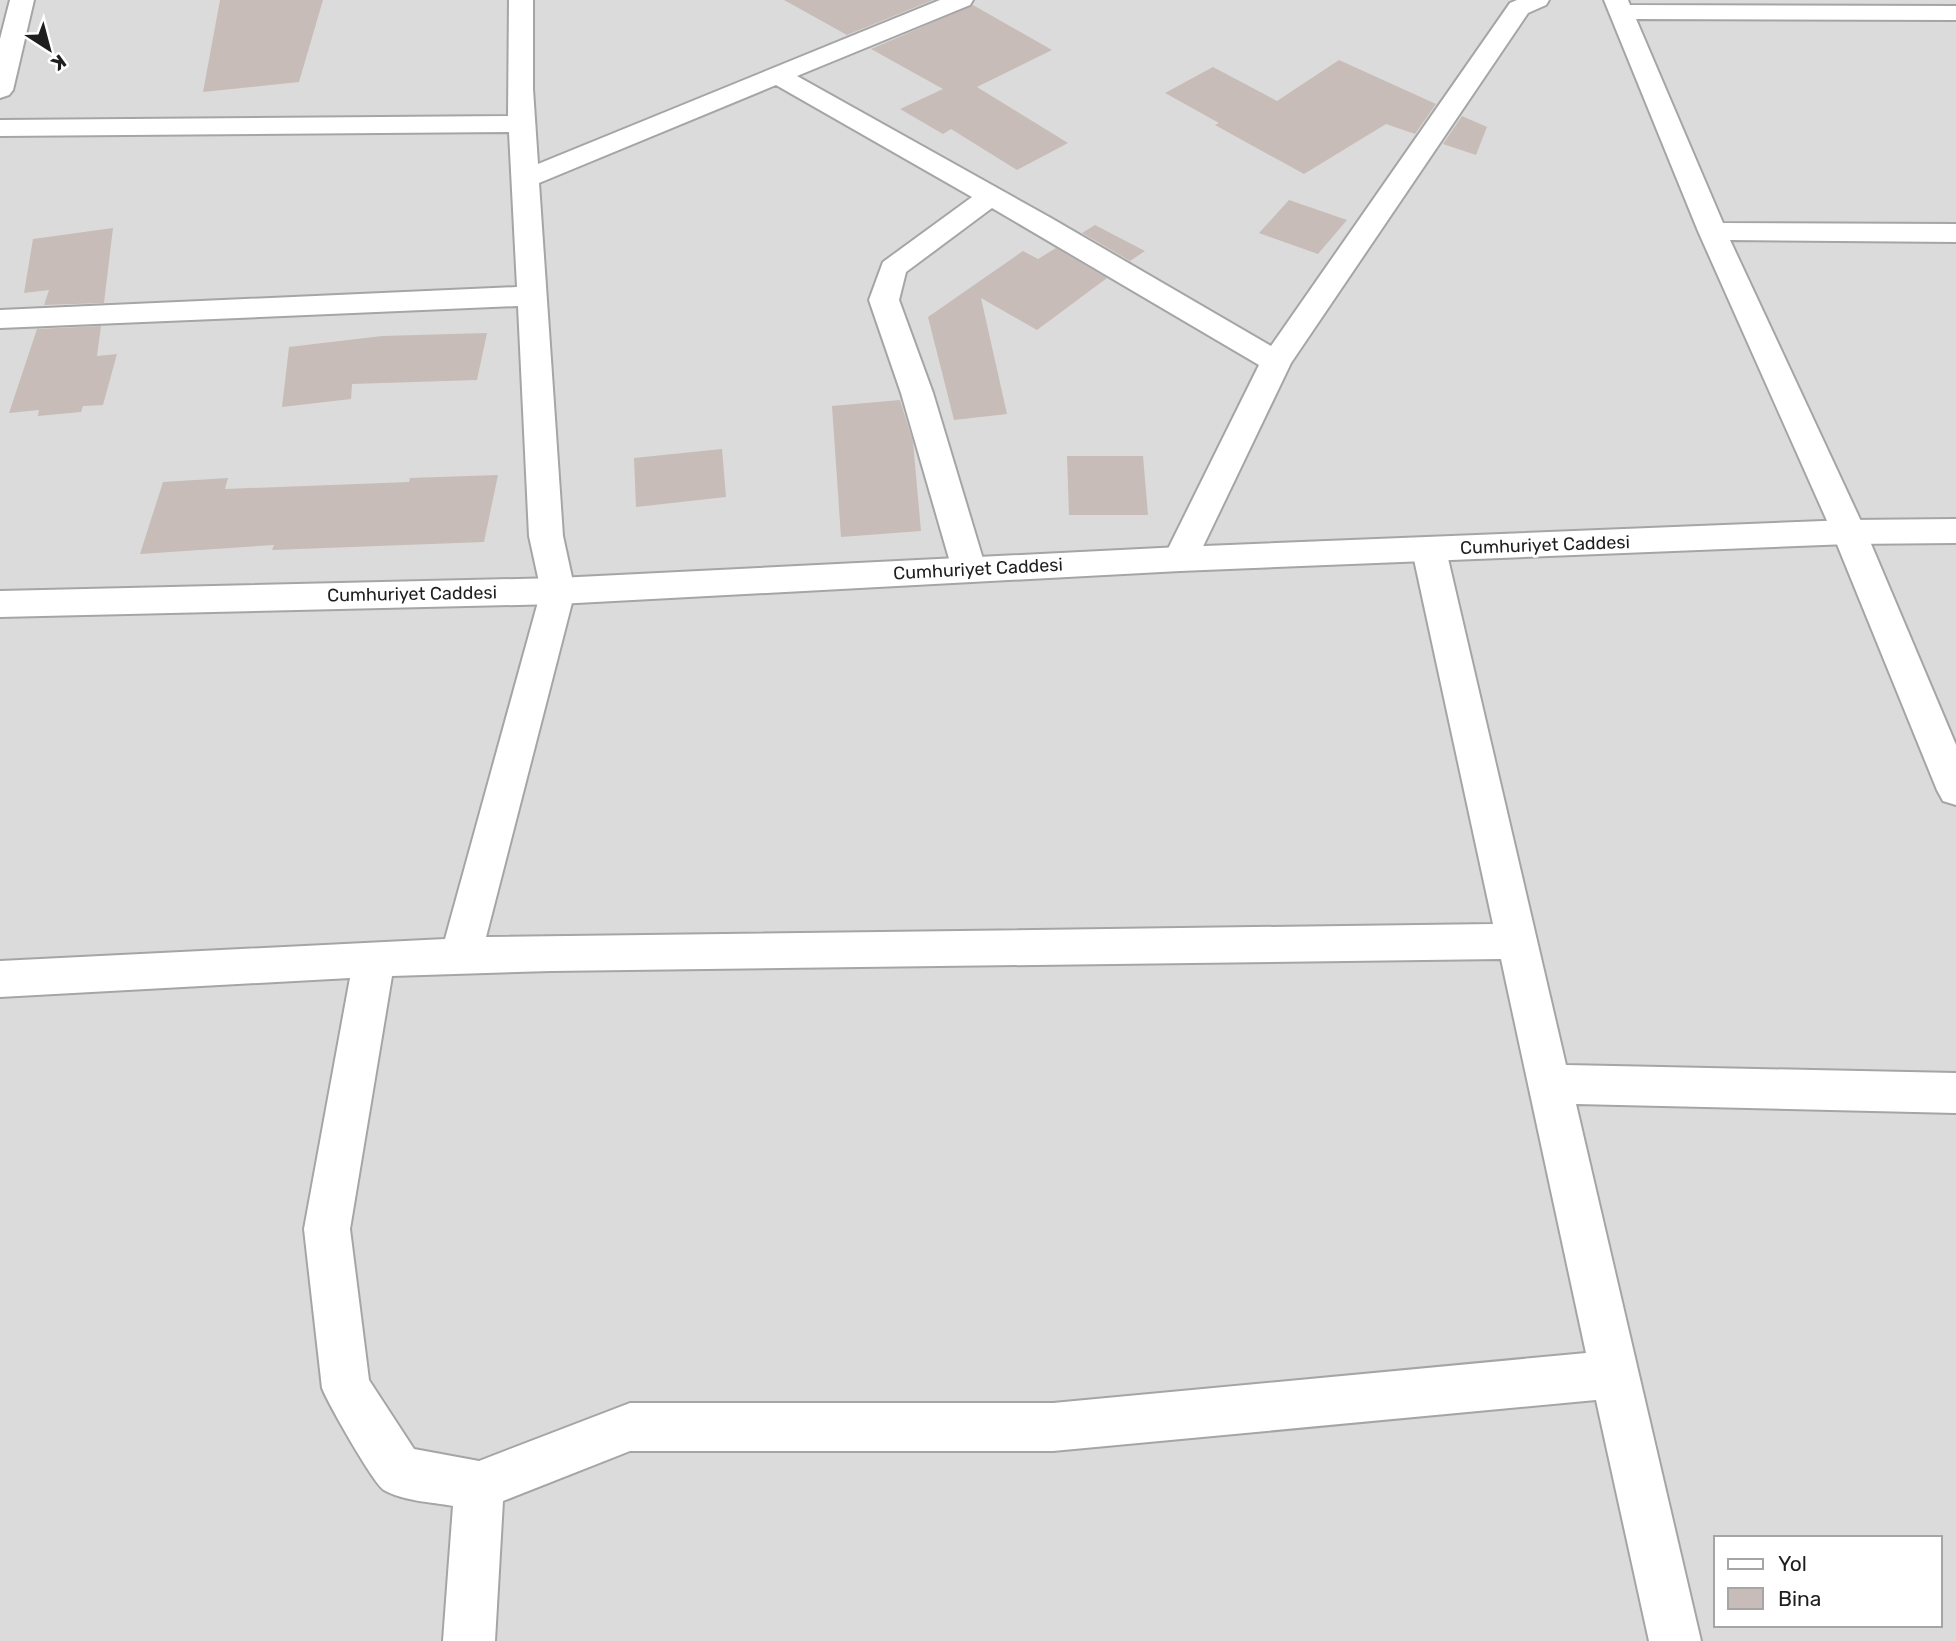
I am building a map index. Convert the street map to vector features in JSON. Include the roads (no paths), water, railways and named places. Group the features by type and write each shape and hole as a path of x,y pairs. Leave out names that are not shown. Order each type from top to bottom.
{"street":[{"path":"0,90 6,38 22,0"},
{"path":"461,956 558,591 546,536 522,124 522,0"},
{"path":"525,179 961,0"},
{"path":"1180,559 1276,362 1519,3"},
{"path":"1956,13 1618,6 1712,231 1849,532 1956,790"},
{"path":"776,75 1276,362"},
{"path":"0,128 522,124"},
{"path":"970,569 917,393 884,300 893,268 991,196"},
{"path":"1712,231 1956,233"},
{"path":"0,318 532,296"},
{"name":"Cumhuriyet Caddesi","path":"0,604 558,591 1180,559 1849,532 1956,531"},
{"path":"1429,550 1675,1641"},
{"path":"0,979 461,956 1517,941"},
{"path":"374,959 327,1229 346,1388 399,1471 479,1486 630,1427 1053,1427 1615,1374"},
{"path":"1549,1084 1956,1093"},
{"path":"469,1641 479,1486"}]}
